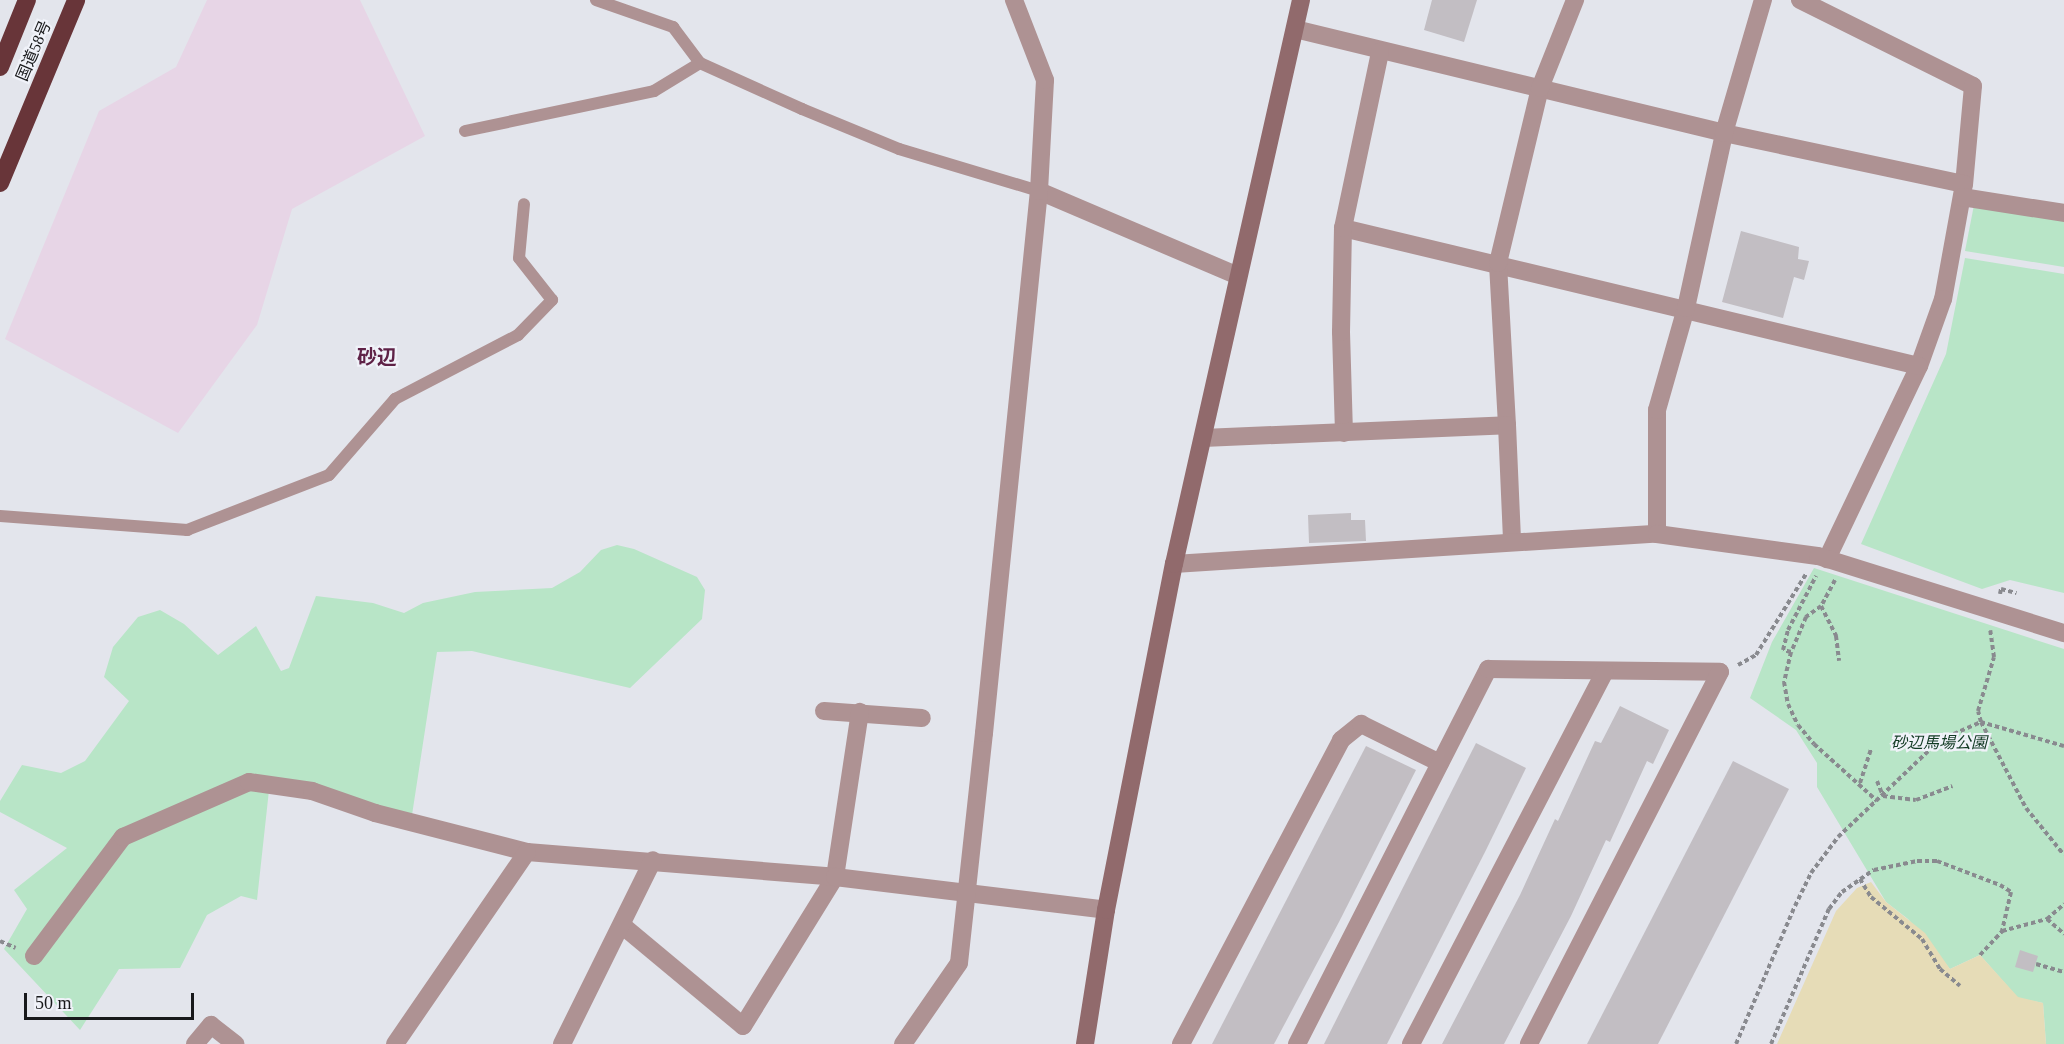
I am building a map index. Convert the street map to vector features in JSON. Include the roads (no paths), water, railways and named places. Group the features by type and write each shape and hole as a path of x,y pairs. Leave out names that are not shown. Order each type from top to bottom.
{"highway":[{"name":"国道58号","path":"0,67 27,0"},
{"name":"国道58号","path":"0,183 76,0"}],"street":[{"path":"903,1044 959,963 964,890 1039,191 1045,80 1014,0"},
{"path":"1086,1044 1106,910 1173,564 1301,0"},
{"path":"1512,540 1498,263 1540,88 1575,0"},
{"path":"1657,534 1657,410 1686,308 1724,133 1762,0"},
{"path":"1800,0 1973,86 1964,191 1943,299 1919,366 1822,557"},
{"path":"1295,29 1380,52 2064,213"},
{"path":"1344,433 1341,332 1343,228 1380,52"},
{"path":"1039,191 1238,276"},
{"path":"1343,228 1686,308 1919,366"},
{"path":"1203,438 1507,425"},
{"path":"1173,564 1512,540 1657,534 1822,557 1995,614 2064,633"},
{"path":"1297,1044 1488,669 1720,672 1529,1044"},
{"path":"1411,1044 1605,671"},
{"path":"824,711 922,718"},
{"path":"623,926 743,1026 835,878 860,712"},
{"path":"1181,1044 1341,740 1361,724 1440,763"},
{"path":"34,956 123,837 249,782 312,791 375,813 527,852 653,860 964,890 1106,910"},
{"path":"395,1044 527,852"},
{"path":"562,1044 623,926 653,860"},
{"path":"195,1044 211,1025 234,1044"}],"lane":[{"path":"596,0 673,27 700,63 899,149 1039,191"},
{"path":"465,131 654,91 700,63"},
{"path":"0,516 187,530 329,476 394,399 518,335 552,300 519,258 524,204"}],"district":[{"name":"砂辺","path":"377,357"}],"park label":[{"name":"砂辺馬場公園","path":"1939,743"}]}
